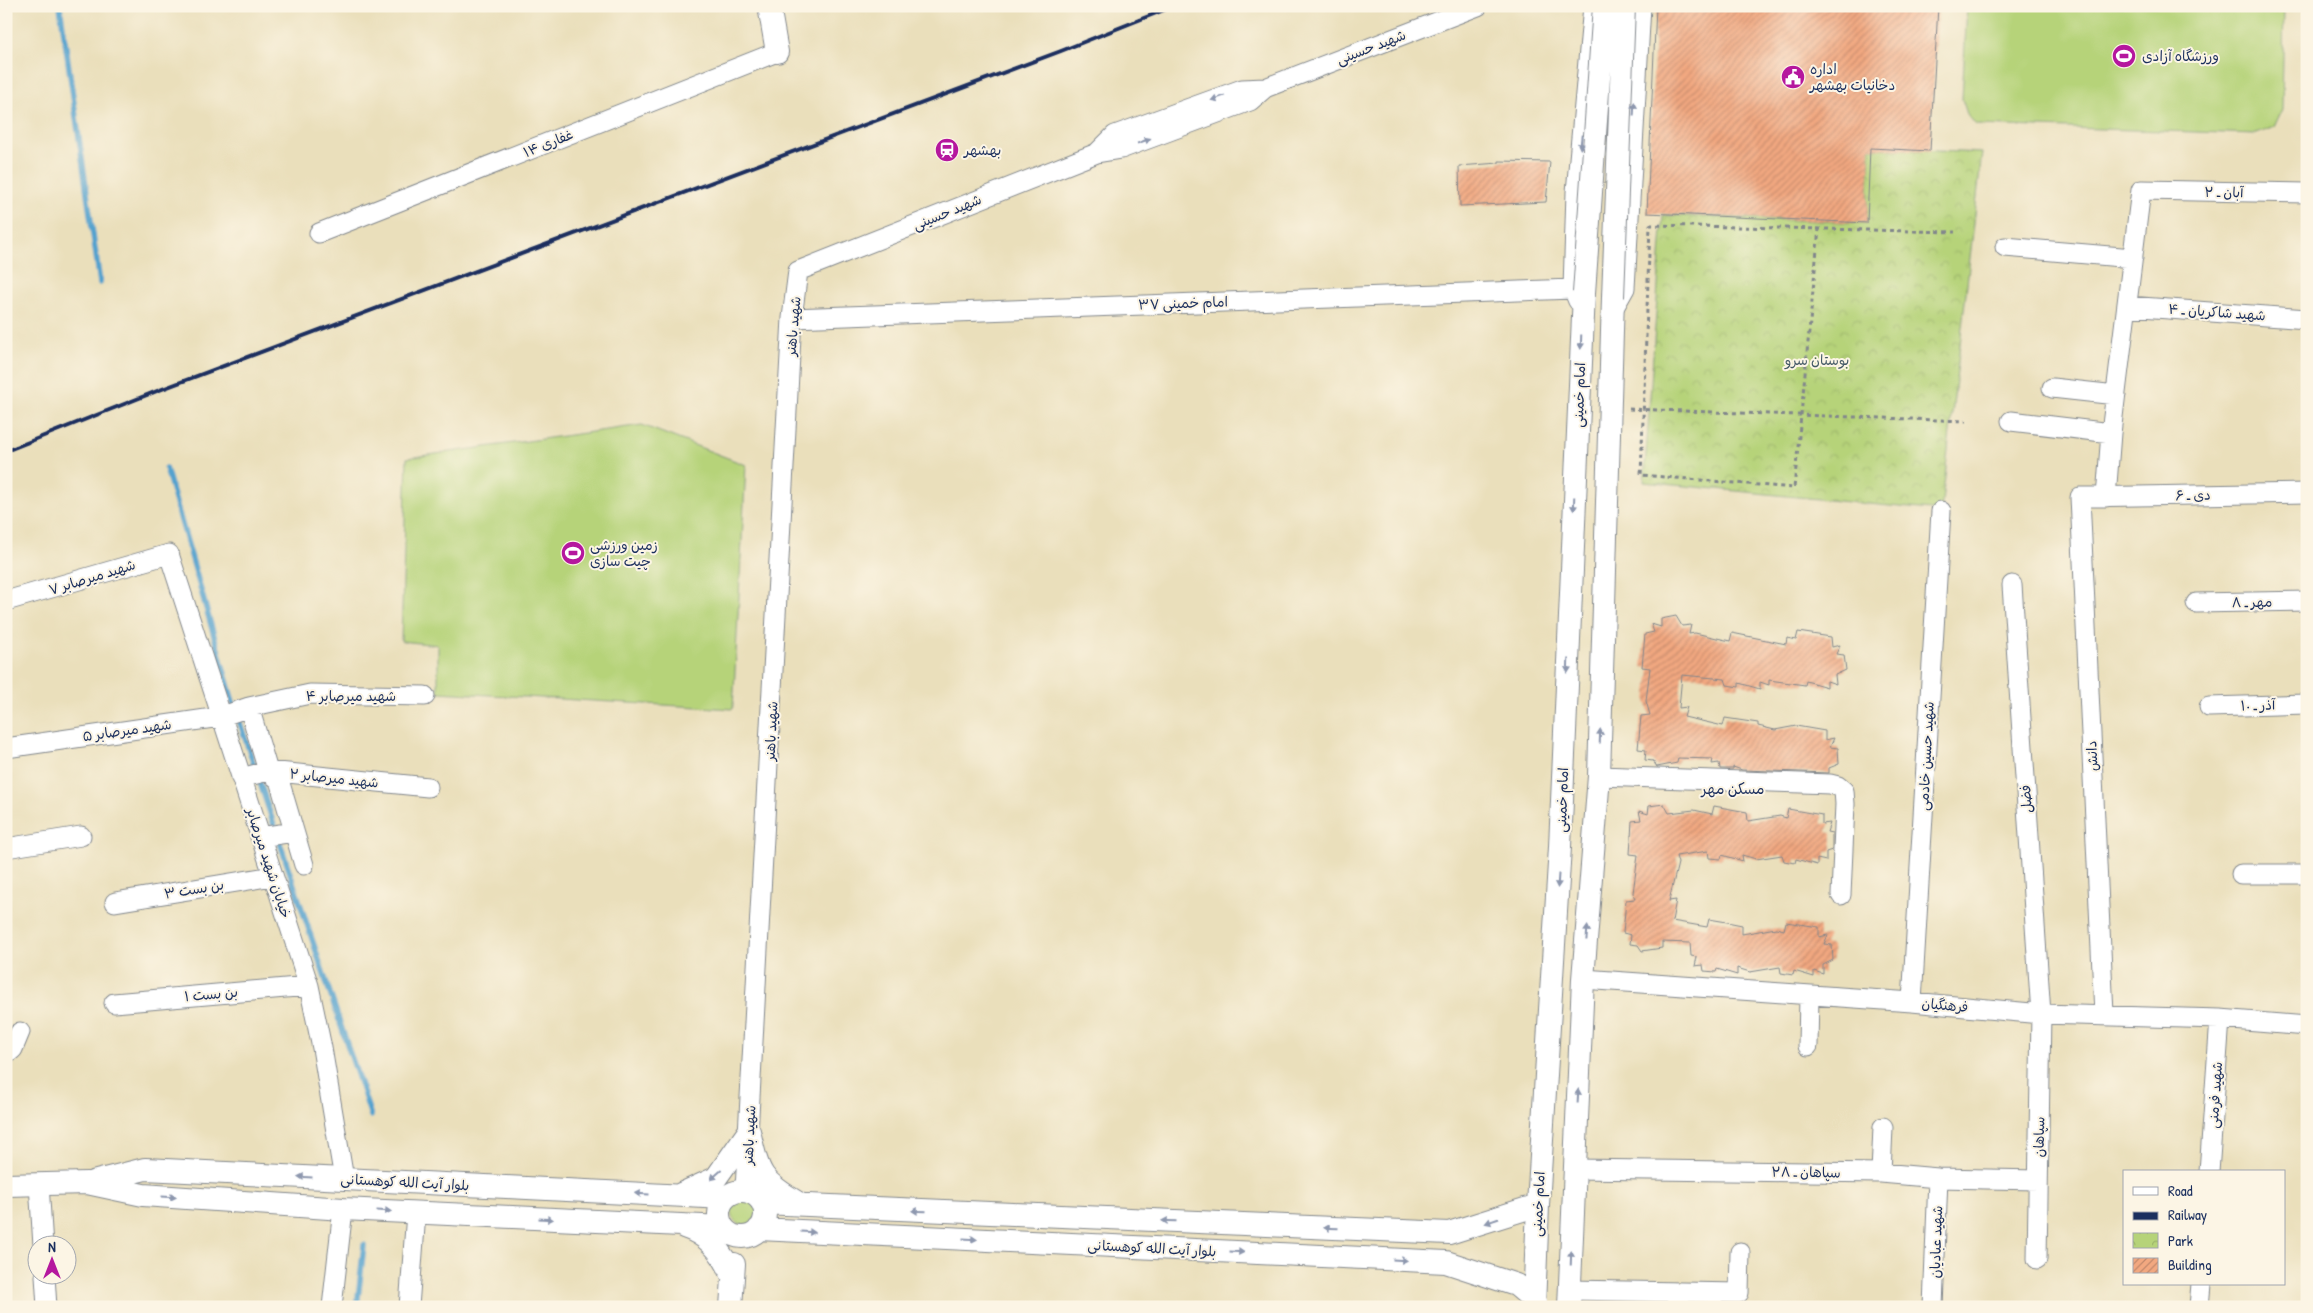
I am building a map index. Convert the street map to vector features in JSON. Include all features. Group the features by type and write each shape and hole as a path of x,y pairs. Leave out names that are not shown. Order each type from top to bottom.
{"main road":[{"path":"770,6 777,52"},
{"path":"1569,1298 1583,979 1598,776 1612,304 1624,6"},
{"name":"امام خمینی","path":"1534,1304 1538,1205 1560,847 1580,298 1596,12"},
{"path":"1560,847 1594,849"},
{"path":"678,1195 716,1178 749,1131"},
{"path":"749,1131 757,1167 763,1177 774,1189 803,1206"},
{"path":"144,1195 135,1182 145,1169"},
{"name":"بلوار آیت الله کوهستانی","path":"6,1185 87,1183 145,1169 745,1197 803,1206 1449,1233 1538,1205"},
{"name":"بلوار آیت الله کوهستانی","path":"87,1183 144,1195 343,1209 676,1225 730,1231"},
{"path":"730,1231 748,1236 759,1229 765,1216 745,1197 719,1212 730,1231 733,1277 731,1307"},
{"path":"676,1225 690,1229 708,1240 724,1256 733,1277"},
{"name":"بلوار آیت الله کوهستانی","path":"759,1229 1446,1262 1516,1285 1534,1304"},
{"path":"1446,1262 1457,1259 1462,1249 1459,1238 1449,1233"}],"street":[{"name":"شهید حسینی","path":"798,272 1097,153 1115,135 1242,89 1265,88 1478,6"},
{"path":"1612,304 1625,288 1637,49 1641,6"},
{"path":"1580,298 1576,192 1590,44 1596,12 1639,26"},
{"path":"1590,44 1637,49"},
{"name":"غفاری ۱۴","path":"319,234 777,52"},
{"name":"آبان ـ ۲","path":"2132,258 2141,190 2307,193"},
{"path":"2005,246 2132,258 2111,433 2106,497"},
{"name":"شهید باهنر","path":"745,1197 792,318 798,272"},
{"name":"امام خمینی ۳۷","path":"792,318 1580,298"},
{"name":"شهید شاکریان ـ ۴","path":"2127,306 2307,318"},
{"path":"2052,388 2116,396"},
{"path":"2011,421 2111,433"},
{"name":"دی ـ ۶","path":"2080,497 2307,493"},
{"name":"دانش","path":"2080,497 2104,1014"},
{"name":"شهید حسین خادمی","path":"1912,1002 1941,511"},
{"name":"شهید میرصابر ۷","path":"11,600 168,554"},
{"name":"خیابان شهید میرصابر","path":"168,554 309,986 344,1178"},
{"name":"فضل","path":"2012,585 2041,1014"},
{"name":"مهر ـ ۸","path":"2196,603 2307,601"},
{"name":"شهید میرصابر ۴","path":"220,717 249,707 310,694 425,696"},
{"name":"آذر ـ ۱۰","path":"2209,707 2307,704"},
{"path":"249,707 268,771 279,780 304,865"},
{"name":"شهید میرصابر ۵","path":"6,748 220,717"},
{"name":"شهید میرصابر ۲","path":"240,778 268,771 428,787"},
{"path":"1598,776 1830,784 1838,786 1844,791 1845,804 1841,895"},
{"path":"260,838 294,832"},
{"path":"6,848 81,836"},
{"path":"2241,874 2307,874"},
{"name":"بن بست ۳","path":"115,902 273,876"},
{"name":"فرهنگیان","path":"1583,979 1912,1002 2041,1014 2104,1014 2220,1019 2307,1026"},
{"name":"بن بست ۱","path":"114,1002 309,986"},
{"path":"1808,1046 1810,996"},
{"name":"سپاهان","path":"2037,1259 2041,1014"},
{"name":"شهید فرمنی","path":"2209,1170 2220,1019"},
{"path":"6,1055 12,1049 20,1032"},
{"path":"1881,1173 1883,1128"},
{"name":"سپاهان ـ ۲۸","path":"1574,1169 1881,1173 1938,1178 2038,1180"},
{"name":"شهید عبادیان","path":"1933,1307 1938,1178"},
{"path":"39,1184 42,1236"},
{"path":"332,1307 343,1209"},
{"path":"409,1307 416,1213"},
{"path":"1569,1298 1739,1293 1740,1252"},
{"path":"46,1286 47,1307"},
{"path":"2199,1307 2201,1286"}],"path":[{"path":"1820,228 1794,488 1641,475 1650,225 1820,228 1956,232"},
{"path":"1609,408 1801,417 1966,421"}],"green space":[{"name":"ورزشگاه آزادی","path":"1967,6 2284,6 2282,110 2274,127 2257,134 1976,125 1967,114 1962,99"},
{"name":"بوستان سرو","path":"1870,148 1982,153 1941,511 1644,482 1663,215 1867,223"},
{"name":"زمین ورزشی چیت سازی","path":"642,425 746,465 733,709 438,692 438,645 401,641 407,458"},
{"path":"744,1199 754,1202 757,1212 754,1222 744,1225 734,1222 731,1212 734,1202"}],"building":[{"name":"اداره دخانیات بهشهر","path":"1656,6 1938,6 1930,151 1870,148 1867,223 1647,213"},
{"path":"1499,161 1550,162 1546,202 1460,206 1459,166 1499,163"},
{"path":"1676,616 1682,626 1691,625 1689,634 1695,633 1730,641 1732,633 1786,644 1787,638 1796,640 1798,632 1831,637 1832,647 1840,645 1836,654 1844,655 1846,670 1835,675 1836,684 1827,681 1827,687 1806,681 1805,685 1769,680 1769,685 1760,682 1760,689 1739,683 1739,687 1727,685 1725,679 1682,675 1679,708 1687,707 1684,717 1723,726 1725,718 1758,723 1758,726 1775,730 1796,726 1825,731 1825,740 1834,738 1830,747 1838,748 1839,764 1829,768 1829,773 1742,770 1733,767 1733,769 1720,769 1719,763 1712,764 1713,759 1678,758 1677,763 1657,767 1653,761 1645,760 1646,750 1638,749 1641,716 1650,715 1646,701 1650,668 1642,667 1645,634 1654,632 1651,624 1661,627 1661,619"},
{"path":"1664,804 1669,813 1694,810 1712,814 1714,806 1747,812 1748,821 1780,816 1786,818 1788,809 1822,815 1822,824 1830,823 1827,832 1832,833 1832,850 1826,852 1826,861 1817,859 1817,865 1796,859 1795,863 1784,861 1782,855 1756,859 1742,855 1743,861 1722,855 1721,859 1709,858 1708,851 1676,856 1678,863 1669,901 1676,900 1672,921 1707,927 1709,919 1727,922 1742,925 1742,934 1776,928 1784,930 1786,922 1819,927 1819,937 1828,935 1824,944 1832,945 1833,960 1823,965 1823,974 1814,971 1814,977 1794,971 1793,975 1781,973 1780,967 1750,972 1737,968 1737,975 1717,969 1716,972 1704,971 1703,965 1695,966 1697,957 1691,956 1690,943 1662,942 1662,948 1642,951 1638,945 1630,944 1631,935 1623,933 1626,900 1635,899 1633,893 1638,855 1630,854 1632,821 1641,820 1639,811 1648,814 1649,806"}],"waterway":[{"path":"60,6 100,283"},
{"path":"166,468 233,702 371,1116"},
{"path":"357,1307 364,1245"}],"railway":[{"path":"6,451 157,391 1061,51 1174,6"}],"place":[{"name":"ورزشگاه آزادی","path":"2124,56"},
{"name":"اداره دخانیات بهشهر","path":"1793,77"},
{"name":"بهشهر","path":"947,150"},
{"name":"زمین ورزشی چیت سازی","path":"573,553"}],"district":[{"name":"مسکن مهر","path":"1733,789"}]}
